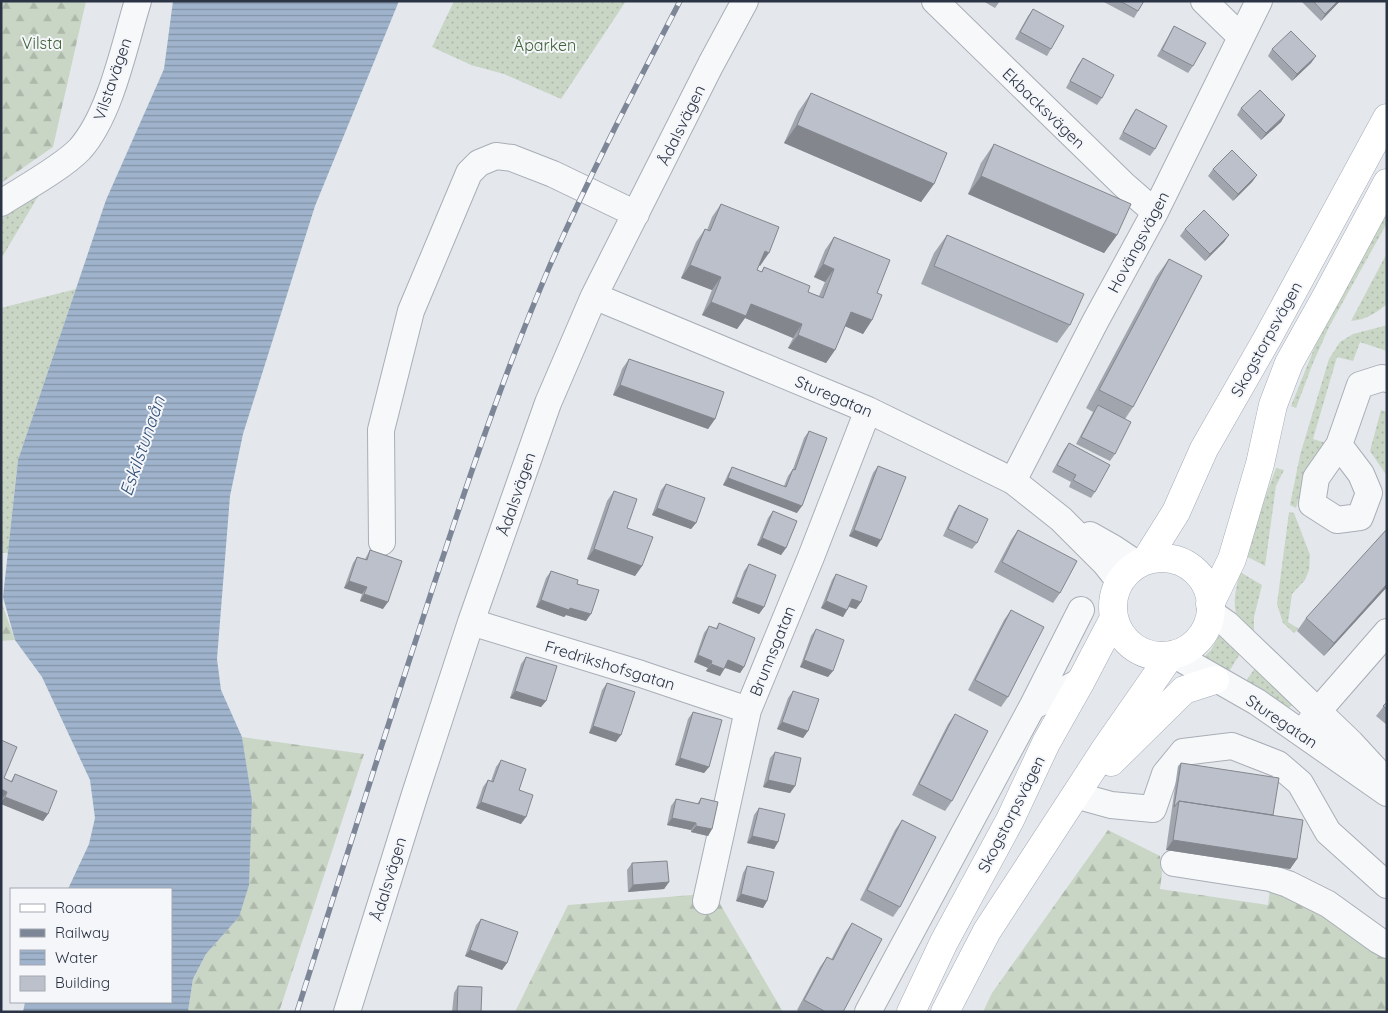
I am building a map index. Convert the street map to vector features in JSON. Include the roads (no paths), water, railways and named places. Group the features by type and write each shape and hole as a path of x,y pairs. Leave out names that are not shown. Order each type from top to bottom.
{"main road":[{"name":"Skogstorpsvägen","path":"1134,569 1176,512 1204,449 1267,339 1387,118"},
{"name":"Skogstorpsvägen","path":"1210,608 1232,559 1260,464 1273,405 1288,363 1387,183"},
{"path":"1167,558 1193,568 1206,584 1210,594 1210,608 1208,620 1200,637 1184,651 1172,655 1146,653 1136,648 1118,628 1114,618 1115,593 1134,569 1167,558"},
{"name":"Skogstorpsvägen","path":"912,1012 944,942 1010,820 1046,743 1081,682 1114,618"},
{"path":"945,1012 987,931 1075,795 1172,655"},
{"path":"1075,795 1184,690 1215,680"}],"street":[{"name":"Vilstavägen","path":"1,203 79,150 94,129 108,98 138,1"},
{"name":"Ådalsvägen","path":"347,1012 471,622 548,403 594,296 711,64 745,1"},
{"name":"Ekbacksvägen","path":"934,1 1124,185 1155,212"},
{"path":"1204,1 1241,37"},
{"name":"Hovängsvägen","path":"1013,481 1095,322 1155,212 1259,1"},
{"path":"382,542 382,430 411,311 469,173 479,163 496,156 512,158 553,174 636,214"},
{"name":"Sturegatan","path":"594,296 868,410 1013,481 1061,519 1114,548 1134,569"},
{"path":"1339,445 1360,385 1382,378 1387,379"},
{"name":"Brunnsgatan","path":"706,901 748,710 811,557 868,410"},
{"name":"Sturegatan","path":"1210,608 1351,743 1387,782"},
{"path":"868,1012 1032,707 1080,610"},
{"name":"Fredrikshofsgatan","path":"471,622 641,674 748,710"},
{"path":"1303,733 1318,711 1387,632"},
{"name":"Sturegatan","path":"1172,655 1256,702 1387,793"},
{"path":"1032,707 1081,682"},
{"path":"1075,795 1111,805 1153,810 1165,774 1183,752 1232,746 1278,764 1300,783 1328,832 1384,878"},
{"path":"1174,863 1270,878 1288,884 1328,904 1387,945"}],"water":[{"name":"Eskilstunaån","path":"173,1 399,1 315,206 243,434 230,496 217,659 221,690 242,737 252,800 249,885 239,917 206,954 193,979 188,1012 23,1012 25,1003 172,1003 172,888 68,888 89,844 95,818 90,780 42,677 15,640 3,597 18,460 106,200 164,69"}],"railway":[{"path":"297,1012 437,574 482,442 530,313 579,202 680,1"}],"park label":[{"name":"Vilsta","path":"42,43"},
{"name":"Åparken","path":"545,45"}]}
